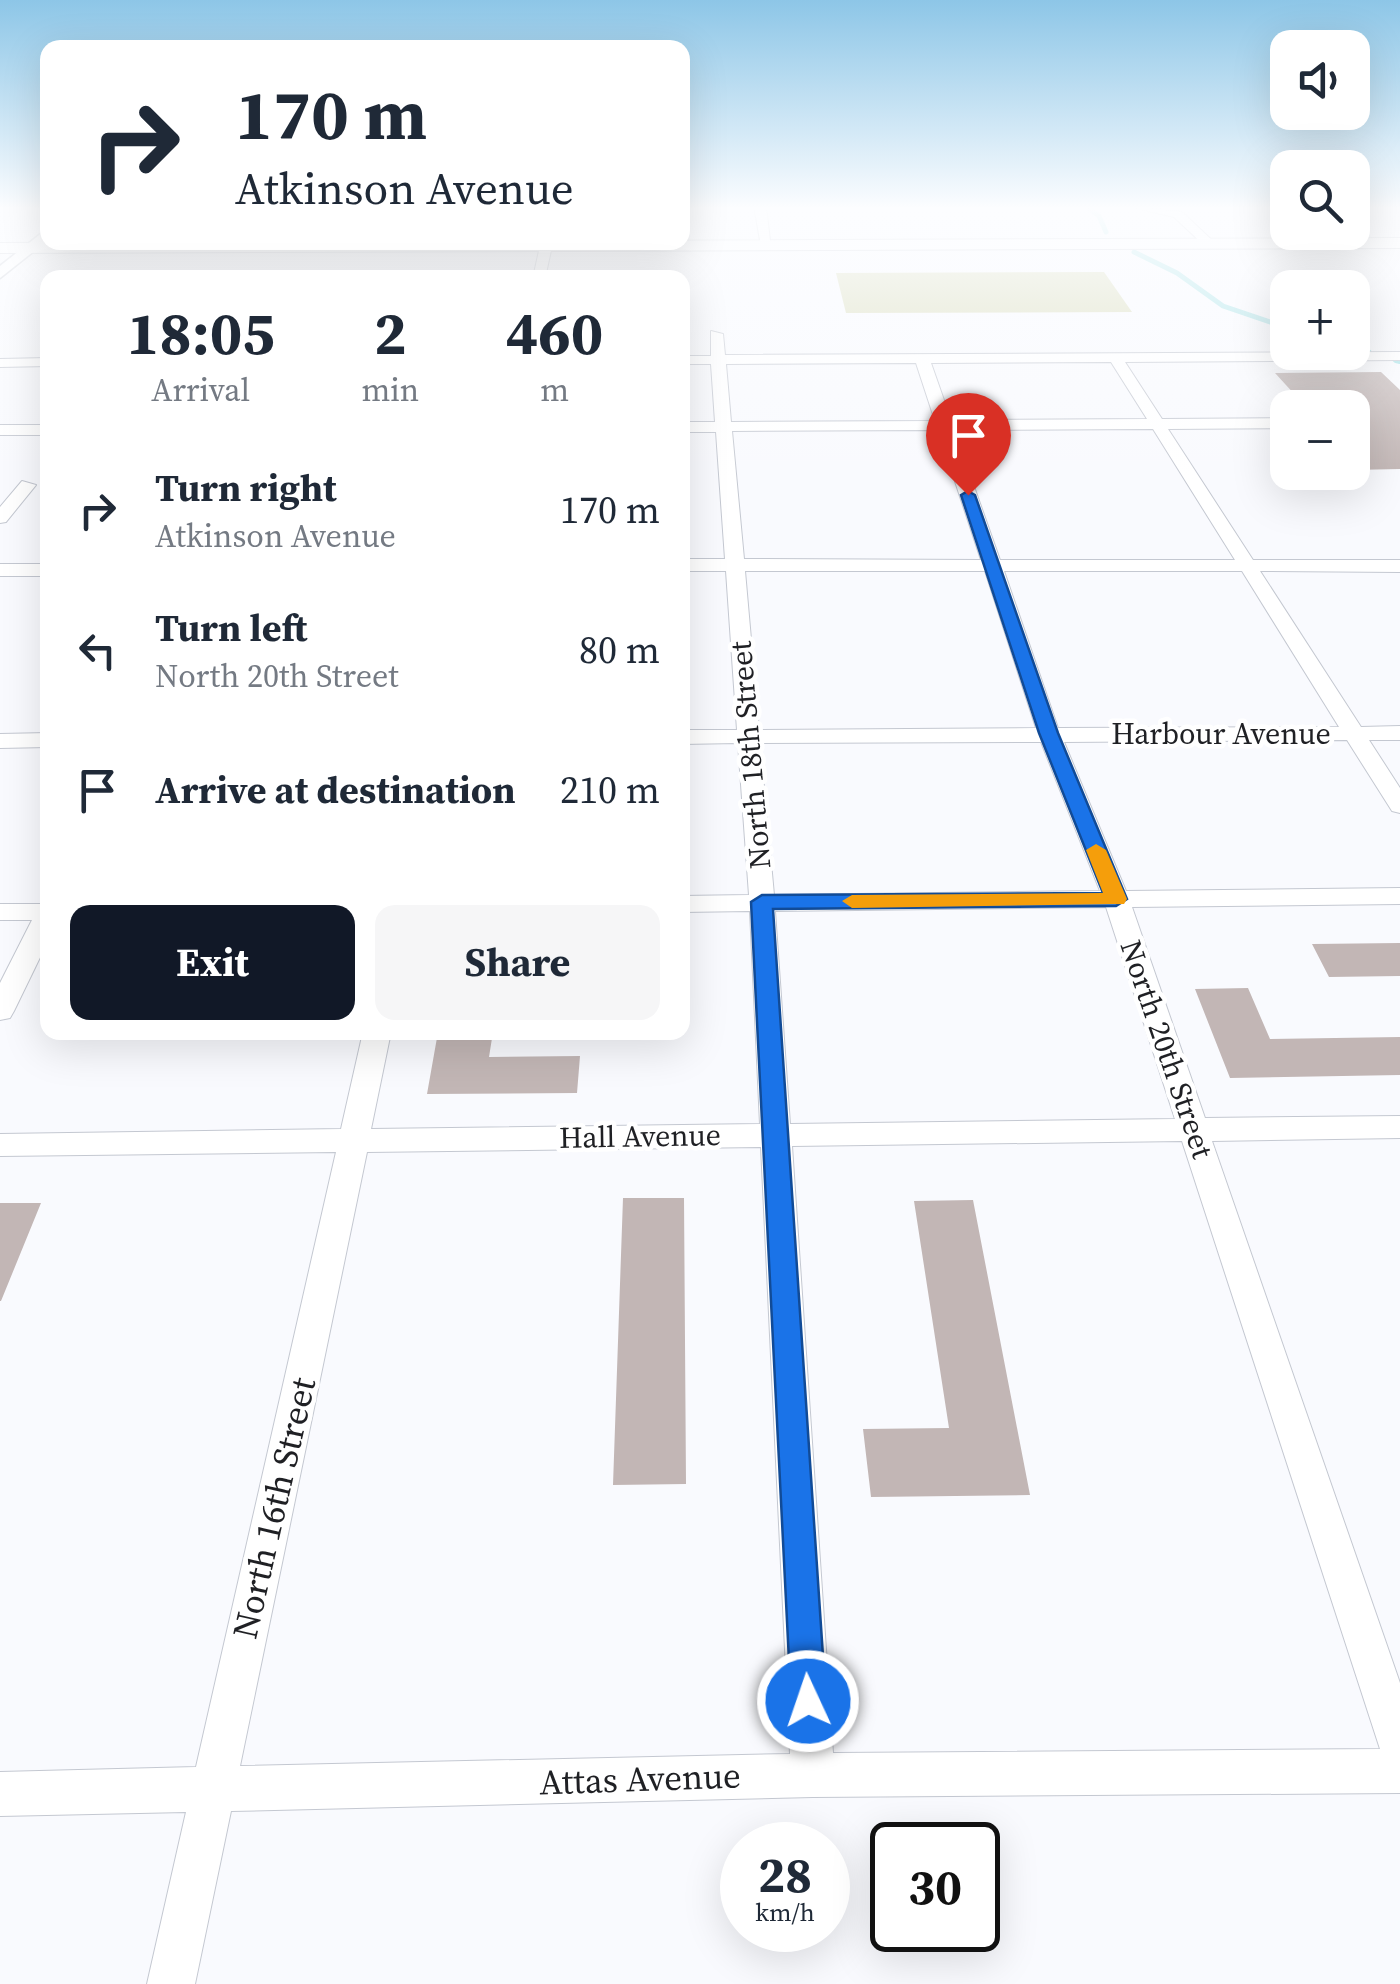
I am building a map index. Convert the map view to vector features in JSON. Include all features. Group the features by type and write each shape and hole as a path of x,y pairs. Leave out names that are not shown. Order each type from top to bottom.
{"street":[{"path":"690,357 717,347 922,358 1400,356"},
{"name":"North 18th Street","path":"717,347 762,902 812,1775"},
{"path":"1115,357 1400,806"},
{"name":"North 20th Street","path":"922,358 1048,733 1116,899 1400,1745"},
{"path":"0,362 40,362"},
{"path":"690,427 1270,423"},
{"path":"0,430 40,430"},
{"path":"0,518 28,485"},
{"path":"690,565 1400,566"},
{"path":"0,570 40,570"},
{"name":"Harbour Avenue","path":"690,737 1400,733"},
{"path":"0,740 40,740"},
{"path":"690,904 1400,896"},
{"path":"0,912 40,912"},
{"path":"0,1011 40,928"},
{"name":"North 16th Street","path":"170,1984 375,1040"},
{"name":"Hall Avenue","path":"0,1146 774,1133 1400,1128"},
{"name":"Attas Avenue","path":"0,1794 812,1775 1400,1771"}],"green space":[{"path":"842,299 1123,299 1132,312 846,313"}],"building":[{"path":"1381,372 1400,390 1400,469 1370,470 1370,390 1291,390 1275,373"},
{"path":"1400,943 1400,976 1329,977 1312,944"},
{"path":"1248,988 1270,1039 1400,1037 1400,1075 1230,1078 1195,989"},
{"path":"437,1040 492,1040 489,1057 580,1056 577,1093 427,1094"},
{"path":"623,1198 684,1198 686,1484 613,1485"},
{"path":"973,1200 1030,1495 871,1497 863,1429 949,1428 914,1201"},
{"path":"0,1203 41,1203 1,1301 0,1301"}],"waterway":[{"path":"1213,299 1270,322"},
{"path":"1396,360 1400,361"}],"slow traffic":[{"path":"852,901 1116,899 1096,850"}],"route":[{"path":"808,1701 762,902 1116,899 1048,733 968,495"}]}
